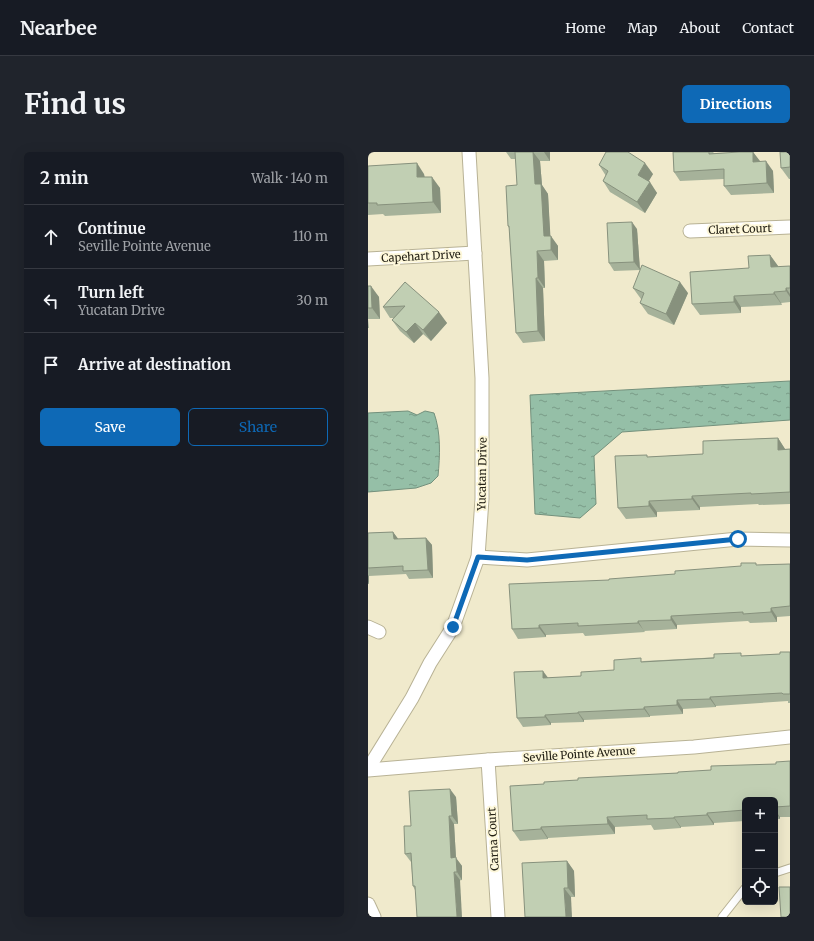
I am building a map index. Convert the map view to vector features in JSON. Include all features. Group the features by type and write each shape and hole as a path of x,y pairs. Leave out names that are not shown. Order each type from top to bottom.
{"street":[{"name":"Yucatan Drive","path":"368,769 412,698 430,663 453,627 478,557 482,500 482,386 469,152"},
{"name":"Claret Court","path":"690,231 790,227"},
{"name":"Capehart Drive","path":"368,258 475,252"},
{"path":"478,557 527,560 738,539 790,540"},
{"name":"Seville Pointe Avenue","path":"368,769 694,747 790,737"},
{"name":"Carna Court","path":"488,760 498,917"},
{"path":"368,904 374,917"}],"lane":[{"path":"778,872 790,868"},
{"path":"722,917 742,892"}],"water":[{"path":"790,381 790,420 622,432 594,456 596,504 580,518 535,514 530,395"},
{"path":"408,411 417,415 425,411 434,413 439,436 438,476 431,483 416,488 368,492 368,413"}],"building":[{"path":"515,152 533,152 535,184 541,184 544,236 551,236 551,250 537,251 538,278 536,278 538,331 516,333 506,186 517,185"},
{"path":"606,152 628,152 645,163 638,175 650,182 637,202 603,181 608,171 599,165"},
{"path":"673,152 709,152 709,154 753,152 753,162 766,161 767,183 724,186 724,169 674,172"},
{"path":"780,152 790,152 790,167 781,168"},
{"path":"417,163 417,177 432,177 433,202 377,205 377,203 368,203 368,166"},
{"path":"632,222 634,262 609,263 607,223"},
{"path":"770,255 771,267 790,266 790,288 786,288 786,291 774,292 774,294 734,296 734,302 692,304 690,272 749,268 748,256"},
{"path":"642,265 680,282 666,314 640,303 644,293 633,288"},
{"path":"405,282 439,312 423,330 415,323 406,332 392,320 405,306 383,307"},
{"path":"368,286 371,286 372,308 368,308"},
{"path":"778,438 778,450 790,449 790,492 692,496 692,499 649,501 649,506 618,508 615,456 647,455 647,457 703,454 703,441"},
{"path":"393,532 394,539 426,538 428,570 403,571 403,566 368,568 368,533"},
{"path":"741,563 756,563 756,565 790,564 790,606 771,608 771,612 671,616 671,620 638,621 638,623 578,626 578,623 539,625 539,628 512,629 509,584 609,580 675,574 675,571 741,566"},
{"path":"780,652 790,652 790,694 782,693 710,697 710,699 677,700 677,705 644,707 644,709 578,712 545,715 545,717 517,718 514,672 543,671 543,678 581,676 581,672 614,670 614,660 641,658 641,662 714,658 714,654 741,653 741,656 780,654"},
{"path":"790,761 790,806 778,807 778,797 742,797 742,810 707,813 707,815 674,818 647,819 647,815 607,817 608,824 541,827 541,829 513,831 510,786 578,780 578,778 678,773 711,770 711,766 776,764 776,762"},
{"path":"450,789 452,816 449,816 451,858 456,857 457,872 454,872 457,917 417,917 411,853 405,854 404,826 411,826 409,791"},
{"path":"567,861 568,888 564,888 566,917 525,917 522,863"},
{"path":"779,887 790,887 790,917 781,917"}],"route":[{"path":"453,627 478,557 527,560 738,539"}]}
